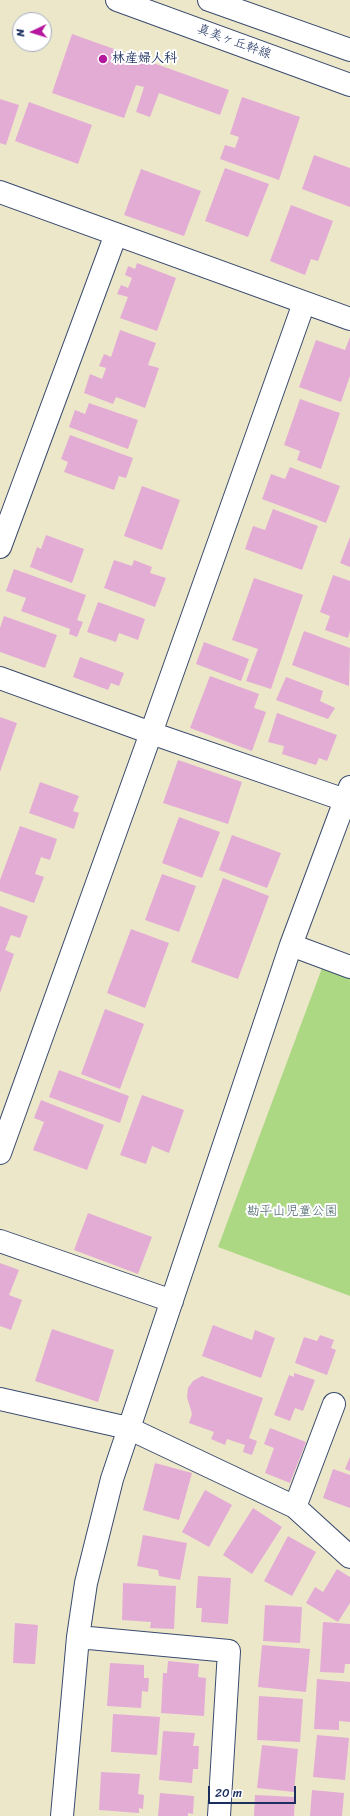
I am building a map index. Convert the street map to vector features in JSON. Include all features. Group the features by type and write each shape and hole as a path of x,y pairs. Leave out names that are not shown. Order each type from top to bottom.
{"street":[{"name":"真美ヶ丘幹線","path":"117,0 350,85"},
{"path":"209,0 350,50"},
{"path":"0,192 350,319"},
{"path":"0,547 116,234"},
{"path":"0,1153 152,733 304,303"},
{"path":"0,678 152,733 348,793 290,945 172,1301 128,1428 98,1530 86,1583 78,1637 62,1816"},
{"path":"290,945 350,967"},
{"path":"0,1241 172,1301"},
{"path":"0,1399 128,1428 295,1507 350,1557"},
{"path":"295,1507 334,1404"},
{"path":"78,1637 229,1651 219,1816"}],"green space":[{"name":"勘平山児童公園","path":"322,968 350,978 350,1296 218,1247"}],"building":[{"name":"林産婦人科","path":"72,34 229,90 220,115 159,93 150,117 136,112 144,87 136,85 124,118 52,93"},
{"path":"242,97 300,117 279,180 220,159 225,145 235,148 239,137 230,134"},
{"path":"0,99 19,105 6,145 0,143"},
{"path":"29,102 92,125 78,164 15,141"},
{"path":"314,155 350,168 350,207 302,189"},
{"path":"225,168 269,184 248,237 205,221"},
{"path":"141,169 201,191 184,236 124,215"},
{"path":"291,205 333,221 318,261 311,259 305,275 270,261"},
{"path":"137,263 176,278 157,331 120,318 128,297 117,294 121,285 128,288 132,278 125,275 128,266 135,269"},
{"path":"120,330 156,343 148,365 159,368 145,408 116,397 113,404 84,393 90,374 102,379 106,368 99,366 104,354 111,357"},
{"path":"350,337 350,376 341,402 299,387 316,340 345,350"},
{"path":"300,399 340,413 321,469 297,460 300,451 284,445"},
{"path":"89,403 138,420 128,449 69,427 75,410 85,414"},
{"path":"70,435 133,458 126,478 119,476 114,490 64,472 68,462 61,459"},
{"path":"290,467 340,486 326,523 262,499 271,474 285,479"},
{"path":"142,486 180,500 162,550 124,536"},
{"path":"273,509 318,526 302,570 245,549 253,526 265,530"},
{"path":"46,535 84,549 72,583 30,567 37,547 41,549"},
{"path":"350,537 350,567 340,563"},
{"path":"114,560 132,566 134,560 152,567 150,573 166,578 155,607 104,588"},
{"path":"14,569 86,595 77,620 83,622 77,637 69,634 70,629 21,611 26,598 6,591"},
{"path":"333,575 350,581 350,631 348,638 325,630 330,616 320,612"},
{"path":"254,578 303,595 271,689 246,681 258,649 232,640"},
{"path":"98,602 145,619 138,640 119,633 116,642 87,632"},
{"path":"4,616 57,635 45,668 0,652 0,628"},
{"path":"304,631 350,648 349,686 292,665"},
{"path":"204,642 249,659 241,681 196,664"},
{"path":"80,657 124,673 119,686 111,683 108,690 73,677"},
{"path":"210,676 259,694 254,708 266,712 252,751 190,728"},
{"path":"286,677 323,691 320,701 335,708 328,719 276,700"},
{"path":"277,713 337,735 327,761 319,758 316,765 282,754 284,746 268,742"},
{"path":"0,717 17,723 0,772"},
{"path":"178,760 242,782 228,824 163,803"},
{"path":"40,782 79,796 73,811 79,813 74,829 29,813"},
{"path":"179,817 220,832 202,878 162,863"},
{"path":"20,826 57,839 50,860 41,857 35,874 44,877 34,903 0,891 0,880"},
{"path":"232,835 281,853 267,888 219,870"},
{"path":"162,874 196,886 179,932 145,920"},
{"path":"223,878 269,896 238,979 191,962"},
{"path":"0,906 28,916 20,938 11,935 5,950 14,954 0,993"},
{"path":"131,929 169,943 145,1008 107,993"},
{"path":"105,1009 144,1024 120,1089 81,1074"},
{"path":"59,1070 129,1096 120,1123 49,1097"},
{"path":"142,1095 184,1110 169,1153 152,1146 146,1164 120,1155"},
{"path":"41,1100 104,1125 87,1170 33,1150 44,1122 34,1118"},
{"path":"88,1213 152,1237 138,1274 74,1250"},
{"path":"0,1263 19,1270 9,1295 22,1300 11,1330 0,1326"},
{"path":"213,1325 252,1340 255,1330 275,1338 261,1378 202,1356"},
{"path":"52,1329 114,1350 98,1402 35,1381"},
{"path":"320,1335 334,1340 331,1348 336,1350 327,1375 295,1363 304,1337 317,1341"},
{"path":"294,1373 315,1380 303,1411 295,1408 290,1421 274,1415 289,1375 294,1377"},
{"path":"202,1376 263,1398 249,1438 257,1441 252,1455 243,1452 245,1445 227,1439 225,1445 211,1439 214,1432 189,1423 192,1414 187,1397 188,1388 193,1381"},
{"path":"270,1428 306,1442 290,1483 265,1473 274,1448 264,1444"},
{"path":"350,1457 350,1471 345,1469"},
{"path":"155,1463 192,1473 179,1520 143,1510"},
{"path":"333,1469 350,1475 350,1508 323,1498"},
{"path":"205,1490 232,1505 209,1547 182,1532"},
{"path":"253,1508 282,1527 252,1574 223,1555"},
{"path":"143,1535 187,1543 180,1580 159,1576 158,1570 137,1566"},
{"path":"288,1536 316,1552 292,1596 264,1581"},
{"path":"337,1569 350,1577 350,1603 338,1622 306,1603 315,1587 323,1592"},
{"path":"198,1576 231,1578 228,1624 201,1622 202,1608 196,1608"},
{"path":"123,1583 176,1586 174,1629 150,1628 151,1622 122,1620"},
{"path":"265,1605 302,1607 300,1643 263,1641"},
{"path":"323,1622 350,1624 350,1664 345,1664 344,1673 320,1672"},
{"path":"15,1623 38,1625 35,1664 13,1663"},
{"path":"262,1645 310,1649 306,1692 258,1687"},
{"path":"168,1661 199,1664 198,1677 206,1678 204,1716 161,1713 163,1673 167,1673"},
{"path":"110,1663 144,1665 144,1678 149,1678 148,1692 142,1691 141,1708 107,1706"},
{"path":"317,1679 350,1682 350,1722 339,1721 339,1730 314,1729"},
{"path":"259,1696 303,1699 300,1742 257,1740"},
{"path":"113,1714 160,1717 157,1755 111,1752"},
{"path":"163,1731 195,1733 193,1746 199,1746 198,1769 193,1769 192,1783 159,1780"},
{"path":"317,1735 349,1738 345,1780 313,1777"},
{"path":"262,1745 298,1749 294,1792 257,1788"},
{"path":"101,1772 140,1774 138,1794 144,1795 143,1809 139,1808 139,1813 99,1810"},
{"path":"312,1790 344,1793 342,1816 310,1816"},
{"path":"160,1793 194,1796 193,1814 188,1813 188,1816 158,1816"},
{"path":"255,1795 295,1797 294,1816 254,1816"}],"place":[{"name":"林産婦人科","path":"103,59"}]}
